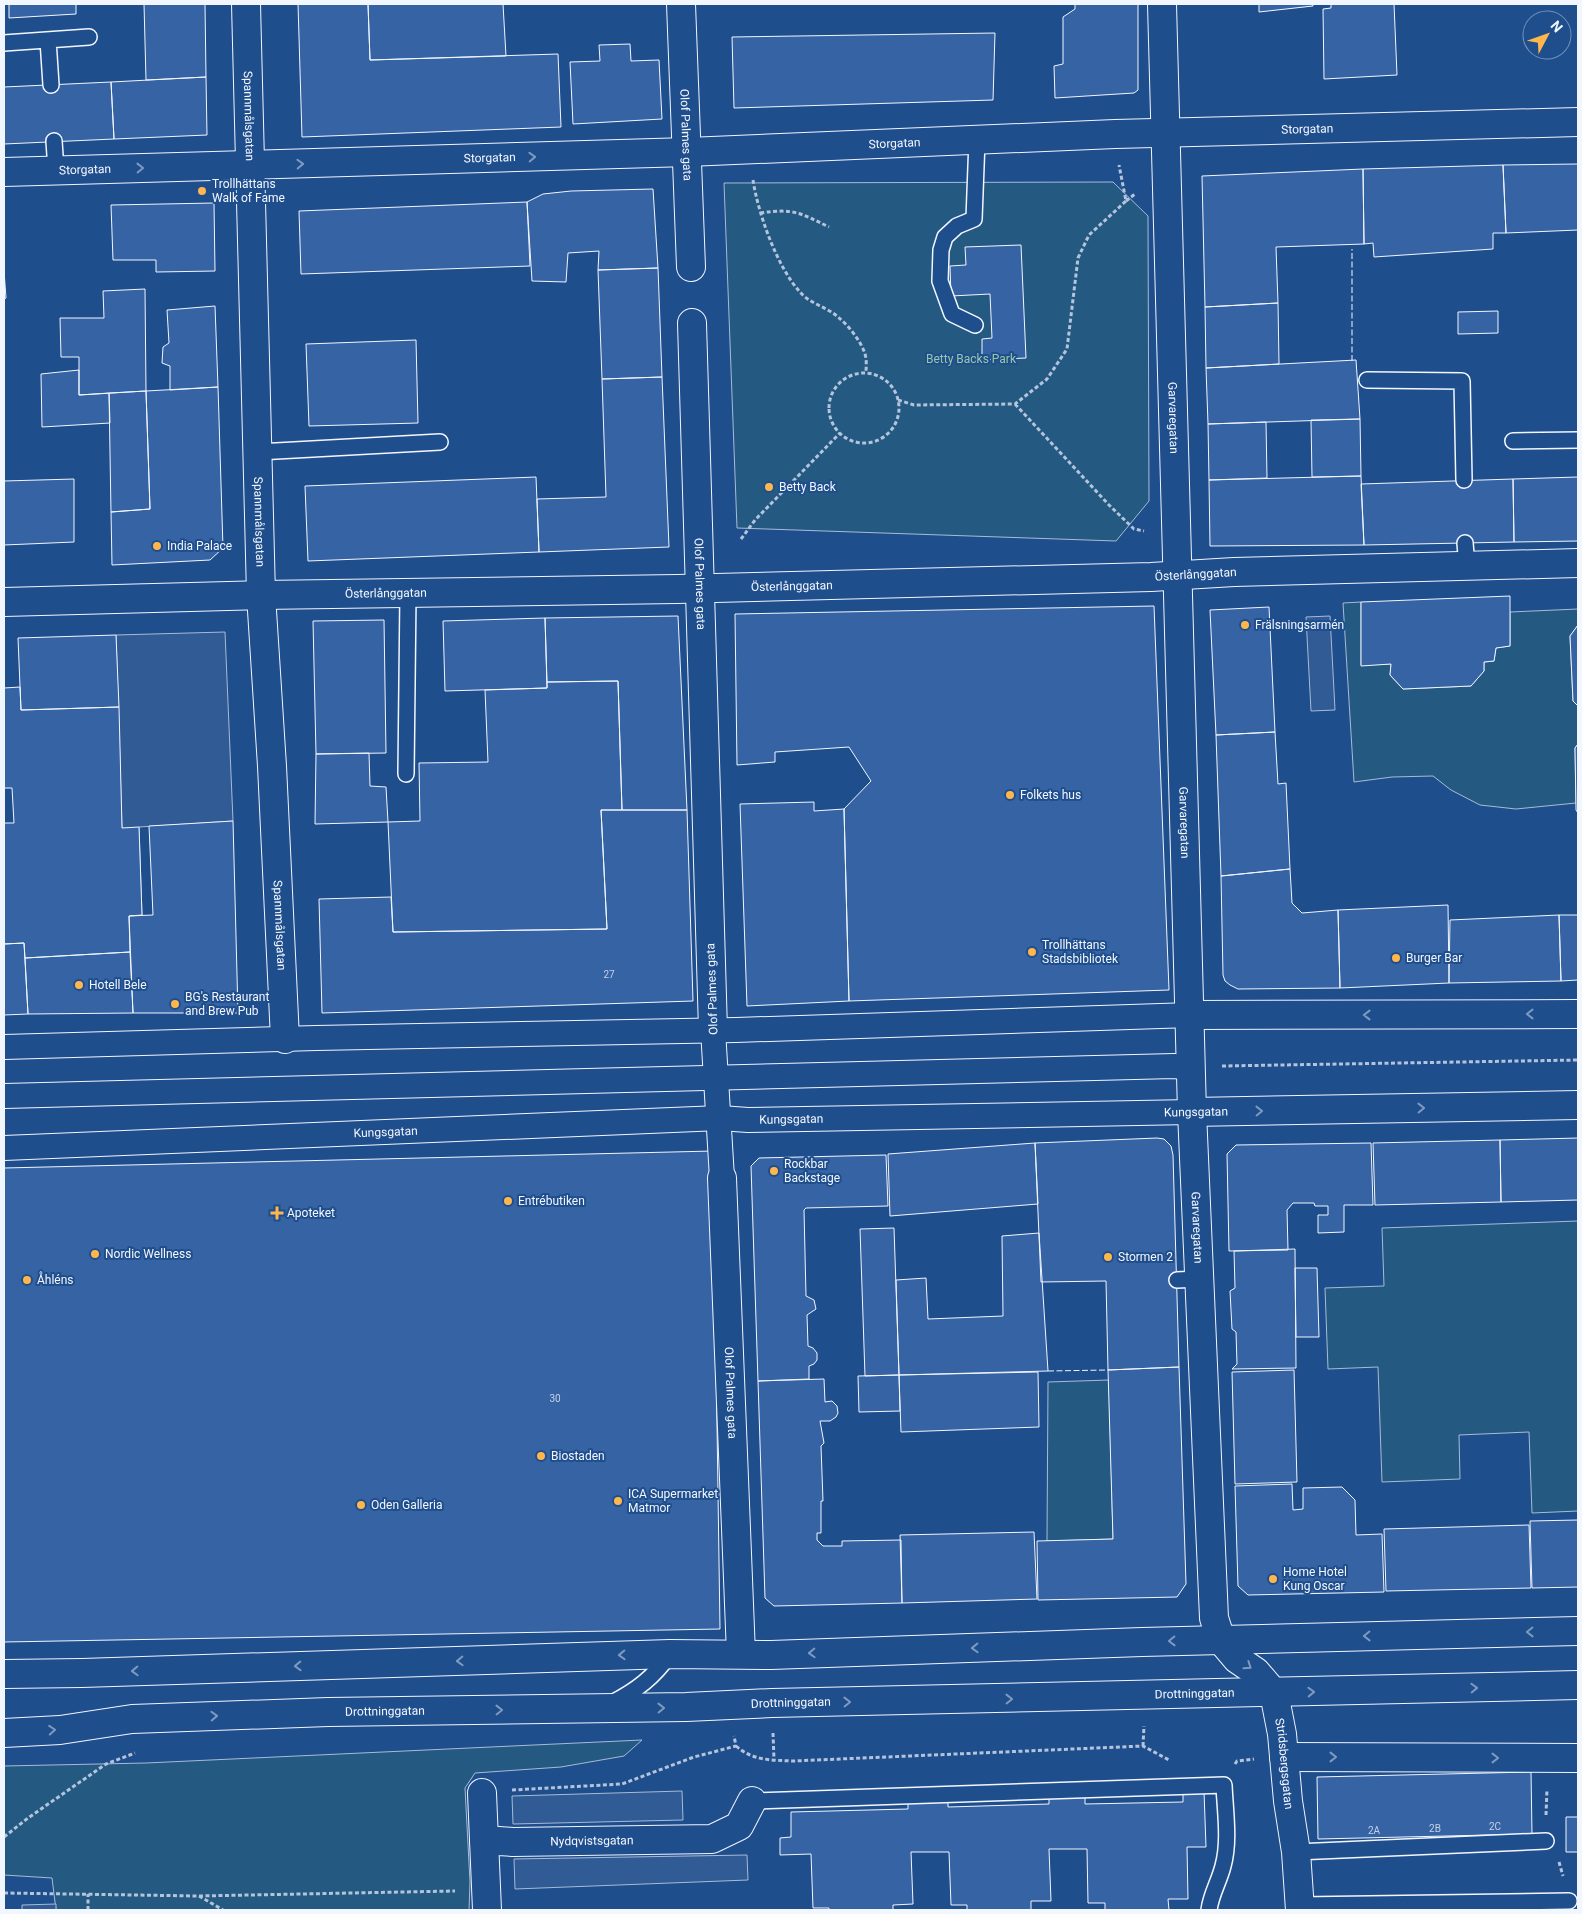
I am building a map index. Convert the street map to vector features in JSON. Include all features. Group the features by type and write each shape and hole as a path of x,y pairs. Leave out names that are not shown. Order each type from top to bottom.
{"street":[{"name":"Spannmålsgatan","path":"246,4 261,595 272,766 284,1039"},
{"name":"Olof Palmes gata","path":"681,4 691,267"},
{"name":"Garvaregatan","path":"1162,4 1168,181 1176,576 1192,1068 1188,1280 1214,1618 1221,1640"},
{"name":"Storgatan","path":"4,172 688,152 1165,133 1578,122"},
{"name":"Olof Palmes gata","path":"692,323 713,1030 720,1118 741,1654"},
{"name":"Österlånggatan","path":"4,602 1176,576 1466,554 1578,563"},
{"path":"4,1047 713,1030 1190,1015 1578,1014"},
{"path":"4,1096 717,1076 1174,1066 1192,1068"},
{"name":"Kungsgatan","path":"4,1148 720,1118 748,1120 1578,1105"},
{"path":"4,1674 670,1654 741,1654 1578,1631"},
{"path":"1221,1640 1237,1659 1256,1672 1274,1693"},
{"name":"Drottninggatan","path":"4,1733 60,1730 132,1719 328,1712 600,1709 1578,1686"},
{"name":"Stridsbergsgatan","path":"1274,1693 1296,1852 1300,1908"},
{"path":"1284,1757 1578,1758"},
{"path":"482,1794 487,1910"},
{"name":"Nydqvistsgatan","path":"484,1840 513,1842 712,1839 739,1826 752,1801"}],"lane":[{"path":"4,43 89,37"},
{"path":"48,40 51,85"},
{"path":"975,325 952,314 940,281 941,250 945,237 956,226 974,219 977,140"},
{"path":"54,141 56,170"},
{"path":"1367,380 1462,381 1464,480"},
{"path":"1513,441 1578,440"},
{"path":"258,452 440,442"},
{"path":"406,774 408,593"},
{"path":"600,1709 629,1694 646,1682 659,1670 670,1654"},
{"path":"752,1801 1224,1785 1226,1844 1224,1866 1211,1897 1209,1910"},
{"path":"1296,1852 1546,1841"},
{"path":"1300,1908 1569,1901"}],"path":[{"path":"898,400 914,405 1015,404 1047,379 1067,349 1078,258 1089,235 1126,201 1119,164"},
{"path":"752,175 760,213 788,275 800,293 818,306 838,316 854,335 865,354 866,373"},
{"path":"760,213 783,210 800,213 829,226"},
{"path":"866,373 877,376 894,390 898,400 896,422 890,432 881,438 870,442 848,440 833,424 829,404 832,393 838,384 856,374 866,373"},
{"path":"1015,404 1134,528 1151,534"},
{"path":"741,539 755,520 840,433"},
{"path":"1192,1068 1240,1065 1578,1060"},
{"path":"728,1705 736,1746 743,1752 762,1759 793,1761 1143,1746 1170,1761"},
{"path":"482,1794 524,1788 622,1784 694,1757 736,1746"},
{"path":"1227,1761 1284,1757"},
{"path":"1546,1841 1548,1758"},
{"path":"1224,1785 1237,1761"},
{"path":"4,1894 198,1896 458,1891"},
{"path":"88,1894 88,1910"},
{"path":"198,1896 223,1910"}],"green space":[{"name":"Betty Backs Park","path":"1113,182 1148,216 1149,501 1116,541 737,528 724,183"},
{"path":"1361,602 1361,665 1391,664 1390,675 1403,689 1471,686 1484,671 1484,662 1494,661 1496,648 1510,646 1510,612 1578,609 1578,625 1570,636 1573,701 1578,706 1578,744 1575,748 1576,803 1516,809 1480,805 1451,790 1433,776 1392,777 1354,782 1343,603"},
{"path":"1578,1221 1578,1511 1532,1513 1529,1432 1459,1435 1460,1479 1382,1482 1378,1367 1328,1369 1325,1288 1384,1286 1382,1228"},
{"path":"1109,1380 1113,1539 1047,1541 1048,1382"},
{"path":"642,1740 624,1756 561,1767 475,1773 465,1788 470,1882 469,1910 56,1910 52,1878 4,1875 4,1766 146,1763"}],"shaded area":[{"path":"1330,616 1335,710 1311,711 1306,617"},
{"path":"225,632 233,821 139,827 142,915 129,916 130,952 25,958 12,832 122,828 116,635"},
{"path":"682,1791 683,1820 513,1824 512,1796"},
{"path":"747,1855 748,1880 515,1889 514,1859"},
{"path":"56,1904 56,1910 22,1910 22,1905"}],"building":[{"path":"9,4 76,4 76,14 9,18"},
{"path":"144,4 205,4 206,77 146,80"},
{"path":"298,4 368,4 370,60 558,54 561,127 302,137"},
{"path":"368,4 503,4 506,56 370,60"},
{"path":"1075,4 1138,4 1138,90 1134,93 1055,98 1054,66 1063,64 1063,17 1075,9"},
{"path":"1259,4 1313,4 1313,6 1259,12"},
{"path":"1331,4 1394,4 1397,75 1324,79 1323,9 1331,8"},
{"path":"995,33 993,100 734,108 732,37"},
{"path":"630,44 631,61 659,60 662,119 573,124 570,62 600,61 599,45"},
{"path":"206,77 207,135 114,139 111,82"},
{"path":"111,82 114,139 4,144 4,87"},
{"path":"1578,164 1578,230 1506,233 1503,165"},
{"path":"1503,165 1506,233 1493,233 1493,249 1374,257 1373,243 1364,244 1363,169"},
{"path":"1363,169 1364,244 1276,247 1278,303 1205,307 1202,176"},
{"path":"653,189 658,268 598,270 599,251 568,253 566,282 532,281 527,202 543,194 571,191"},
{"path":"527,202 530,266 301,274 299,211"},
{"path":"214,203 215,271 156,272 156,260 113,260 111,205"},
{"path":"1021,245 1026,358 982,360 982,339 992,338 990,294 951,296 950,266 966,265 965,247"},
{"path":"658,268 662,377 602,379 598,270"},
{"path":"4,271 6,298 4,299"},
{"path":"145,289 146,391 79,395 79,357 61,357 60,318 104,318 103,291"},
{"path":"1278,303 1279,364 1206,368 1205,307"},
{"path":"215,306 218,387 170,390 170,366 162,363 163,347 169,343 167,310"},
{"path":"1498,311 1498,333 1458,334 1458,312"},
{"path":"416,340 418,423 309,426 306,344"},
{"path":"1356,360 1360,419 1208,424 1206,368"},
{"path":"79,370 79,395 109,393 110,423 42,427 41,374"},
{"path":"662,377 669,547 539,552 537,499 606,497 602,379"},
{"path":"218,387 223,548 210,560 112,565 111,512 150,509 146,391"},
{"path":"146,391 150,509 111,512 109,393"},
{"path":"1360,419 1361,476 1312,477 1311,420"},
{"path":"1266,422 1267,478 1209,480 1208,424"},
{"path":"1361,476 1364,545 1210,546 1209,480"},
{"path":"536,477 539,552 308,561 305,486"},
{"path":"1578,477 1578,541 1514,542 1513,479"},
{"path":"74,479 74,542 4,545 4,481"},
{"path":"1513,479 1514,542 1364,545 1361,484"},
{"path":"1510,596 1510,646 1496,648 1494,661 1484,662 1484,671 1471,686 1403,689 1390,675 1391,664 1361,666 1361,602"},
{"name":"Folkets hus","path":"1154,606 1169,990 849,1001 844,809 871,781 849,747 775,752 775,762 737,765 735,614"},
{"path":"1269,607 1275,732 1216,735 1210,610"},
{"path":"678,616 687,810 622,810 618,681 547,682 545,618"},
{"path":"545,618 547,688 445,691 443,621"},
{"path":"384,620 386,753 316,754 313,621"},
{"path":"1578,625 1578,706 1573,701 1570,636"},
{"path":"116,635 119,707 21,710 18,638"},
{"path":"618,681 622,810 601,810 607,929 393,932 388,822 420,821 419,763 488,762 485,690 547,688 547,682"},
{"path":"20,687 21,710 119,707 122,828 139,827 142,915 129,916 130,952 25,958 24,943 4,944 4,823 14,823 12,788 4,788 4,688"},
{"path":"1275,732 1278,784 1286,783 1290,869 1221,876 1216,735"},
{"path":"1578,744 1578,813 1576,810 1575,748"},
{"path":"369,753 370,786 386,787 388,822 315,824 316,754"},
{"path":"814,802 814,811 844,809 849,1001 747,1006 740,804"},
{"path":"601,810 687,810 693,1001 322,1013 319,899 391,897 393,932 607,929"},
{"path":"233,821 238,1013 133,1013 129,916 153,915 149,826"},
{"path":"1290,869 1292,903 1302,913 1338,910 1340,988 1238,989 1225,981 1223,975 1221,876"},
{"path":"1448,905 1449,983 1340,988 1338,910"},
{"path":"1559,915 1578,915 1578,980 1561,981"},
{"path":"1559,915 1561,981 1449,983 1450,920"},
{"path":"24,943 28,1014 4,1015 4,944"},
{"name":"Hotell Bele","path":"130,952 133,1013 28,1014 25,958"},
{"path":"1578,1138 1578,1200 1501,1202 1500,1140"},
{"name":"Stormen 2","path":"1164,1139 1171,1146 1173,1155 1179,1367 1108,1370 1106,1281 1041,1282 1035,1143"},
{"path":"1500,1140 1501,1202 1375,1205 1373,1143"},
{"path":"1035,1143 1038,1204 890,1216 888,1154"},
{"path":"1371,1143 1373,1205 1344,1205 1344,1232 1318,1233 1318,1215 1328,1215 1328,1206 1315,1206 1314,1203 1293,1203 1287,1210 1288,1250 1229,1251 1227,1154 1236,1145"},
{"name":"Oden Galleria","path":"713,1151 720,1629 4,1642 4,1168"},
{"path":"886,1155 888,1206 806,1208 804,1210 806,1296 814,1300 816,1309 807,1315 808,1346 817,1353 817,1360 809,1366 809,1379 758,1381 751,1166 759,1158"},
{"path":"894,1228 899,1375 865,1376 860,1229"},
{"path":"1039,1233 1048,1371 899,1375 896,1280 926,1278 928,1319 1003,1316 1002,1236"},
{"path":"1295,1249 1296,1368 1232,1369 1237,1364 1236,1332 1232,1329 1230,1291 1235,1288 1234,1251"},
{"path":"1295,1268 1317,1268 1319,1337 1296,1337"},
{"path":"1179,1367 1186,1584 1177,1597 1038,1600 1037,1541 1113,1539 1108,1370"},
{"path":"1294,1370 1297,1482 1235,1484 1232,1372"},
{"path":"1038,1372 1039,1427 901,1432 899,1375"},
{"path":"899,1375 900,1411 859,1412 858,1376"},
{"path":"824,1379 825,1402 832,1401 837,1406 838,1413 830,1421 820,1421 824,1443 821,1446 823,1501 821,1501 821,1533 817,1533 817,1540 823,1546 842,1546 842,1541 901,1540 902,1603 774,1606 765,1598 758,1381"},
{"path":"1292,1484 1293,1510 1303,1509 1303,1488 1342,1487 1355,1500 1356,1535 1382,1534 1384,1592 1248,1595 1238,1586 1235,1486"},
{"path":"1578,1520 1578,1587 1532,1588 1530,1521"},
{"path":"1529,1525 1531,1588 1386,1591 1384,1529"},
{"path":"1034,1532 1037,1599 902,1603 900,1535"},
{"path":"1531,1772 1532,1834 1318,1839 1317,1777"},
{"path":"1204,1791 1206,1847 1187,1847 1188,1899 1168,1899 1169,1910 1105,1910 1105,1903 1088,1903 1087,1849 1049,1849 1051,1901 1031,1901 1031,1910 967,1910 967,1905 951,1905 949,1852 911,1852 913,1904 893,1905 893,1910 829,1910 829,1908 813,1908 811,1854 780,1855 780,1838 791,1837 791,1812 908,1809 908,1798 948,1797 948,1807 1049,1804 1049,1795 1085,1793 1085,1804 1183,1802 1183,1792"},
{"path":"1566,1817 1578,1817 1578,1852 1566,1852"}],"fence":[{"path":"1352,249 1352,361"},
{"path":"1048,1371 1108,1370"}],"place":[{"name":"Trollhättans Walk of Fame","path":"202,191"},
{"name":"Betty Back","path":"769,487"},
{"name":"India Palace","path":"157,546"},
{"name":"Frälsningsarmén","path":"1245,625"},
{"name":"Folkets hus","path":"1010,795"},
{"name":"Trollhättans Stadsbibliotek","path":"1032,952"},
{"name":"Burger Bar","path":"1396,958"},
{"name":"Hotell Bele","path":"79,985"},
{"name":"BG's Restaurant and Brew Pub","path":"175,1004"},
{"name":"Rockbar Backstage","path":"774,1171"},
{"name":"Entrébutiken","path":"508,1201"},
{"name":"Apoteket","path":"277,1213"},
{"name":"Nordic Wellness","path":"95,1254"},
{"name":"Stormen 2","path":"1108,1257"},
{"name":"Åhléns","path":"27,1280"},
{"name":"Biostaden","path":"541,1456"},
{"name":"ICA Supermarket Matmor","path":"618,1501"},
{"name":"Oden Galleria","path":"361,1505"},
{"name":"Home Hotel Kung Oscar","path":"1273,1579"}]}
